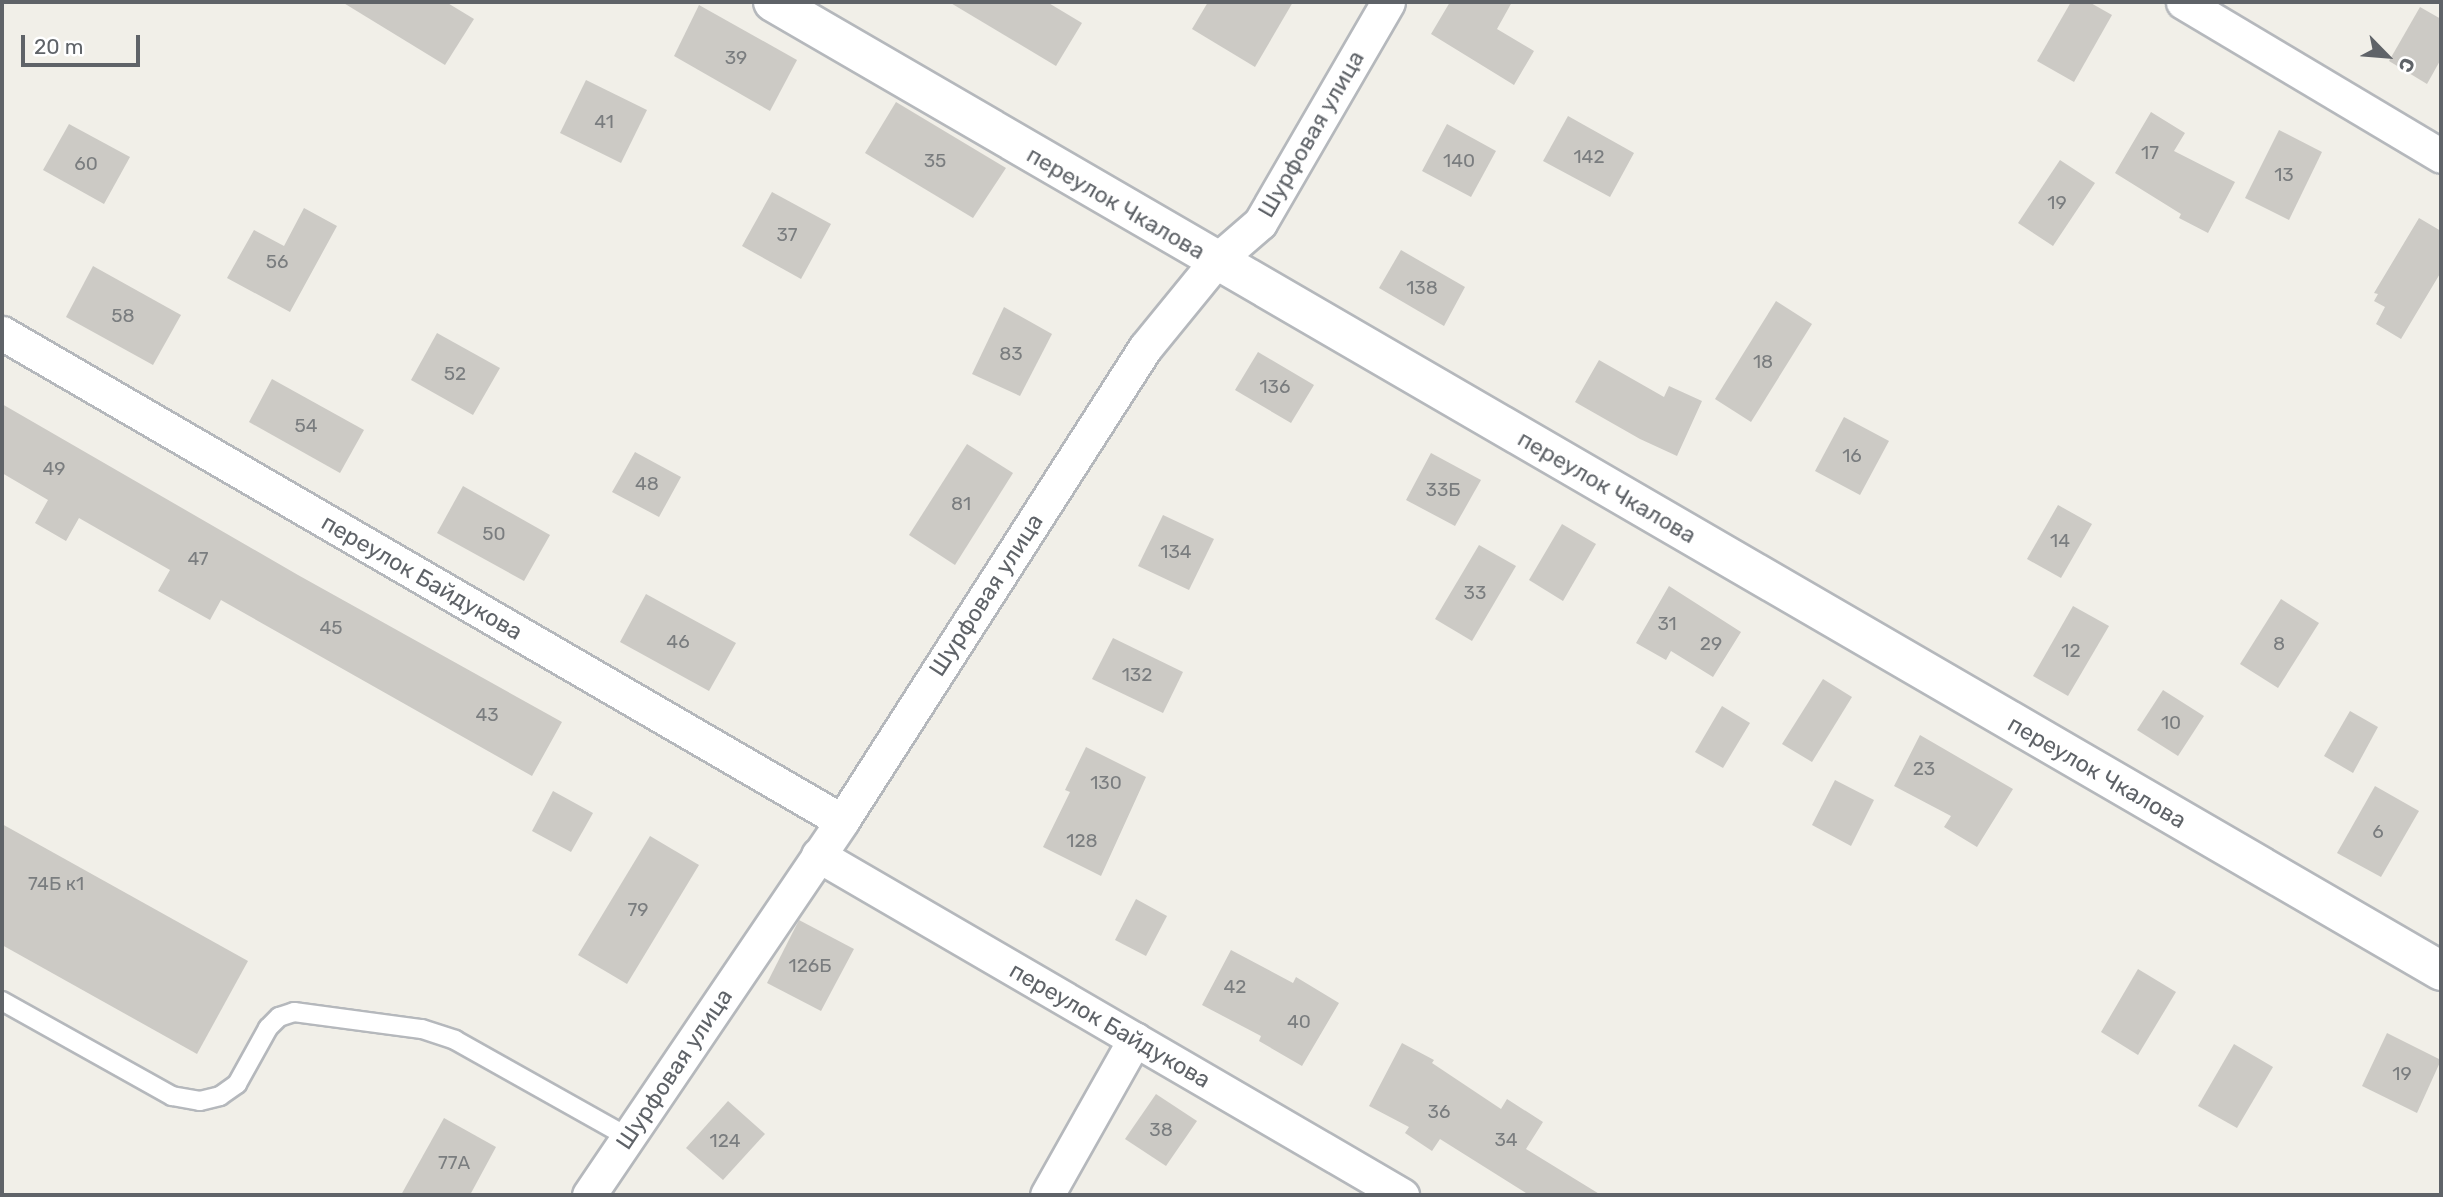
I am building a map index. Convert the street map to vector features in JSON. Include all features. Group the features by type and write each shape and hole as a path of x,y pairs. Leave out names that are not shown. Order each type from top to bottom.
{"street":[{"name":"переулок Чкалова","path":"773,2 2441,971"},
{"name":"Шурфовая улица","path":"589,1195 842,821 1145,348 1216,261 1261,223 1388,2"},
{"path":"2183,2 2441,156"},
{"name":"переулок Байдукова","path":"2,333 842,821"},
{"name":"переулок Байдукова","path":"818,855 1402,1195"},
{"path":"1047,1195 1135,1040"}],"lane":[{"path":"2,1001 172,1096 200,1101 220,1096 237,1084 268,1028 279,1017 294,1012 422,1029 455,1040 628,1137"}],"building":[{"path":"342,2 446,2 474,19 445,65"},
{"path":"949,2 1047,2 1082,23 1056,66"},
{"path":"1208,2 1293,2 1255,67 1192,29"},
{"path":"1450,2 1512,2 1497,29 1534,51 1514,85 1431,34"},
{"path":"2071,2 2089,2 2112,15 2074,82 2037,61"},
{"path":"699,5 797,60 770,111 674,56"},
{"path":"2420,7 2441,19 2441,59 2427,84 2389,61"},
{"path":"586,80 647,110 621,163 560,133"},
{"path":"896,102 1006,168 973,218 865,153"},
{"path":"2151,112 2185,133 2174,151 2235,182 2208,233 2179,218 2181,214 2115,173"},
{"path":"1568,116 1634,153 1610,197 1543,161"},
{"path":"69,124 130,157 104,204 43,170"},
{"path":"1447,124 1496,151 1471,197 1422,171"},
{"path":"2279,130 2322,152 2289,220 2245,198"},
{"path":"2060,160 2095,183 2053,246 2018,223"},
{"path":"772,192 831,224 801,279 742,246"},
{"path":"304,208 337,226 290,312 227,278 254,230 284,246"},
{"path":"2419,218 2441,231 2441,272 2401,339 2376,324 2385,307 2374,301 2378,294 2374,293"},
{"path":"1401,250 1465,287 1444,326 1379,288"},
{"path":"93,266 181,315 153,365 66,317"},
{"path":"1776,301 1812,324 1751,422 1715,399"},
{"path":"1004,307 1052,334 1020,396 972,374"},
{"path":"437,333 500,368 473,415 411,380"},
{"path":"1258,352 1314,385 1291,423 1235,390"},
{"path":"1599,360 1664,397 1669,386 1702,401 1677,456 1640,439 1575,402"},
{"path":"272,379 364,430 340,473 249,422"},
{"path":"2,404 298,575 562,722 532,776 221,600 210,620 158,591 170,570 79,518 66,541 35,523 48,500 2,473"},
{"path":"1844,417 1889,441 1860,495 1815,471"},
{"path":"967,444 1013,473 955,565 909,535"},
{"path":"635,452 681,477 659,517 612,492"},
{"path":"1431,453 1481,480 1455,526 1406,500"},
{"path":"463,486 550,535 524,581 437,533"},
{"path":"2058,505 2092,524 2061,578 2027,559"},
{"path":"1163,515 1214,539 1189,590 1138,566"},
{"path":"1562,524 1596,544 1563,601 1529,580"},
{"path":"1479,545 1516,566 1472,641 1435,619"},
{"path":"1669,586 1741,632 1713,677 1671,651 1666,660 1636,643"},
{"path":"646,594 736,643 709,691 620,642"},
{"path":"2281,599 2319,623 2278,688 2240,664"},
{"path":"2073,606 2109,626 2068,696 2033,676"},
{"path":"1113,638 1183,672 1163,713 1092,679"},
{"path":"1823,679 1852,697 1812,762 1782,744"},
{"path":"2163,690 2204,716 2178,756 2137,730"},
{"path":"1722,706 1750,723 1723,768 1695,752"},
{"path":"2350,711 2378,727 2353,773 2324,756"},
{"path":"1920,735 2013,789 1977,847 1944,827 1951,816 1894,786"},
{"path":"1086,747 1146,777 1101,876 1043,847 1070,792 1065,790"},
{"path":"1835,780 1874,800 1851,846 1812,825"},
{"path":"2375,786 2419,811 2381,877 2337,853"},
{"path":"553,791 593,813 571,852 532,831"},
{"path":"2,824 248,961 197,1054 2,945"},
{"path":"650,836 699,865 627,984 578,955"},
{"path":"1136,899 1167,916 1146,956 1115,940"},
{"path":"799,920 854,949 821,1011 767,983"},
{"path":"1231,950 1293,983 1296,977 1339,1003 1302,1066 1259,1041 1261,1036 1202,1005"},
{"path":"2138,969 2176,992 2138,1055 2101,1032"},
{"path":"2387,1033 2441,1060 2417,1113 2362,1086"},
{"path":"1402,1043 1434,1060 1432,1063 1501,1109 1507,1099 1543,1122 1526,1149 1601,1195 1529,1195 1440,1139 1432,1151 1405,1133 1409,1127 1369,1106"},
{"path":"2234,1044 2273,1067 2237,1128 2198,1106"},
{"path":"1156,1094 1197,1121 1166,1166 1125,1139"},
{"path":"728,1101 765,1134 723,1180 686,1148"},
{"path":"444,1118 496,1147 470,1195 401,1195"}]}
